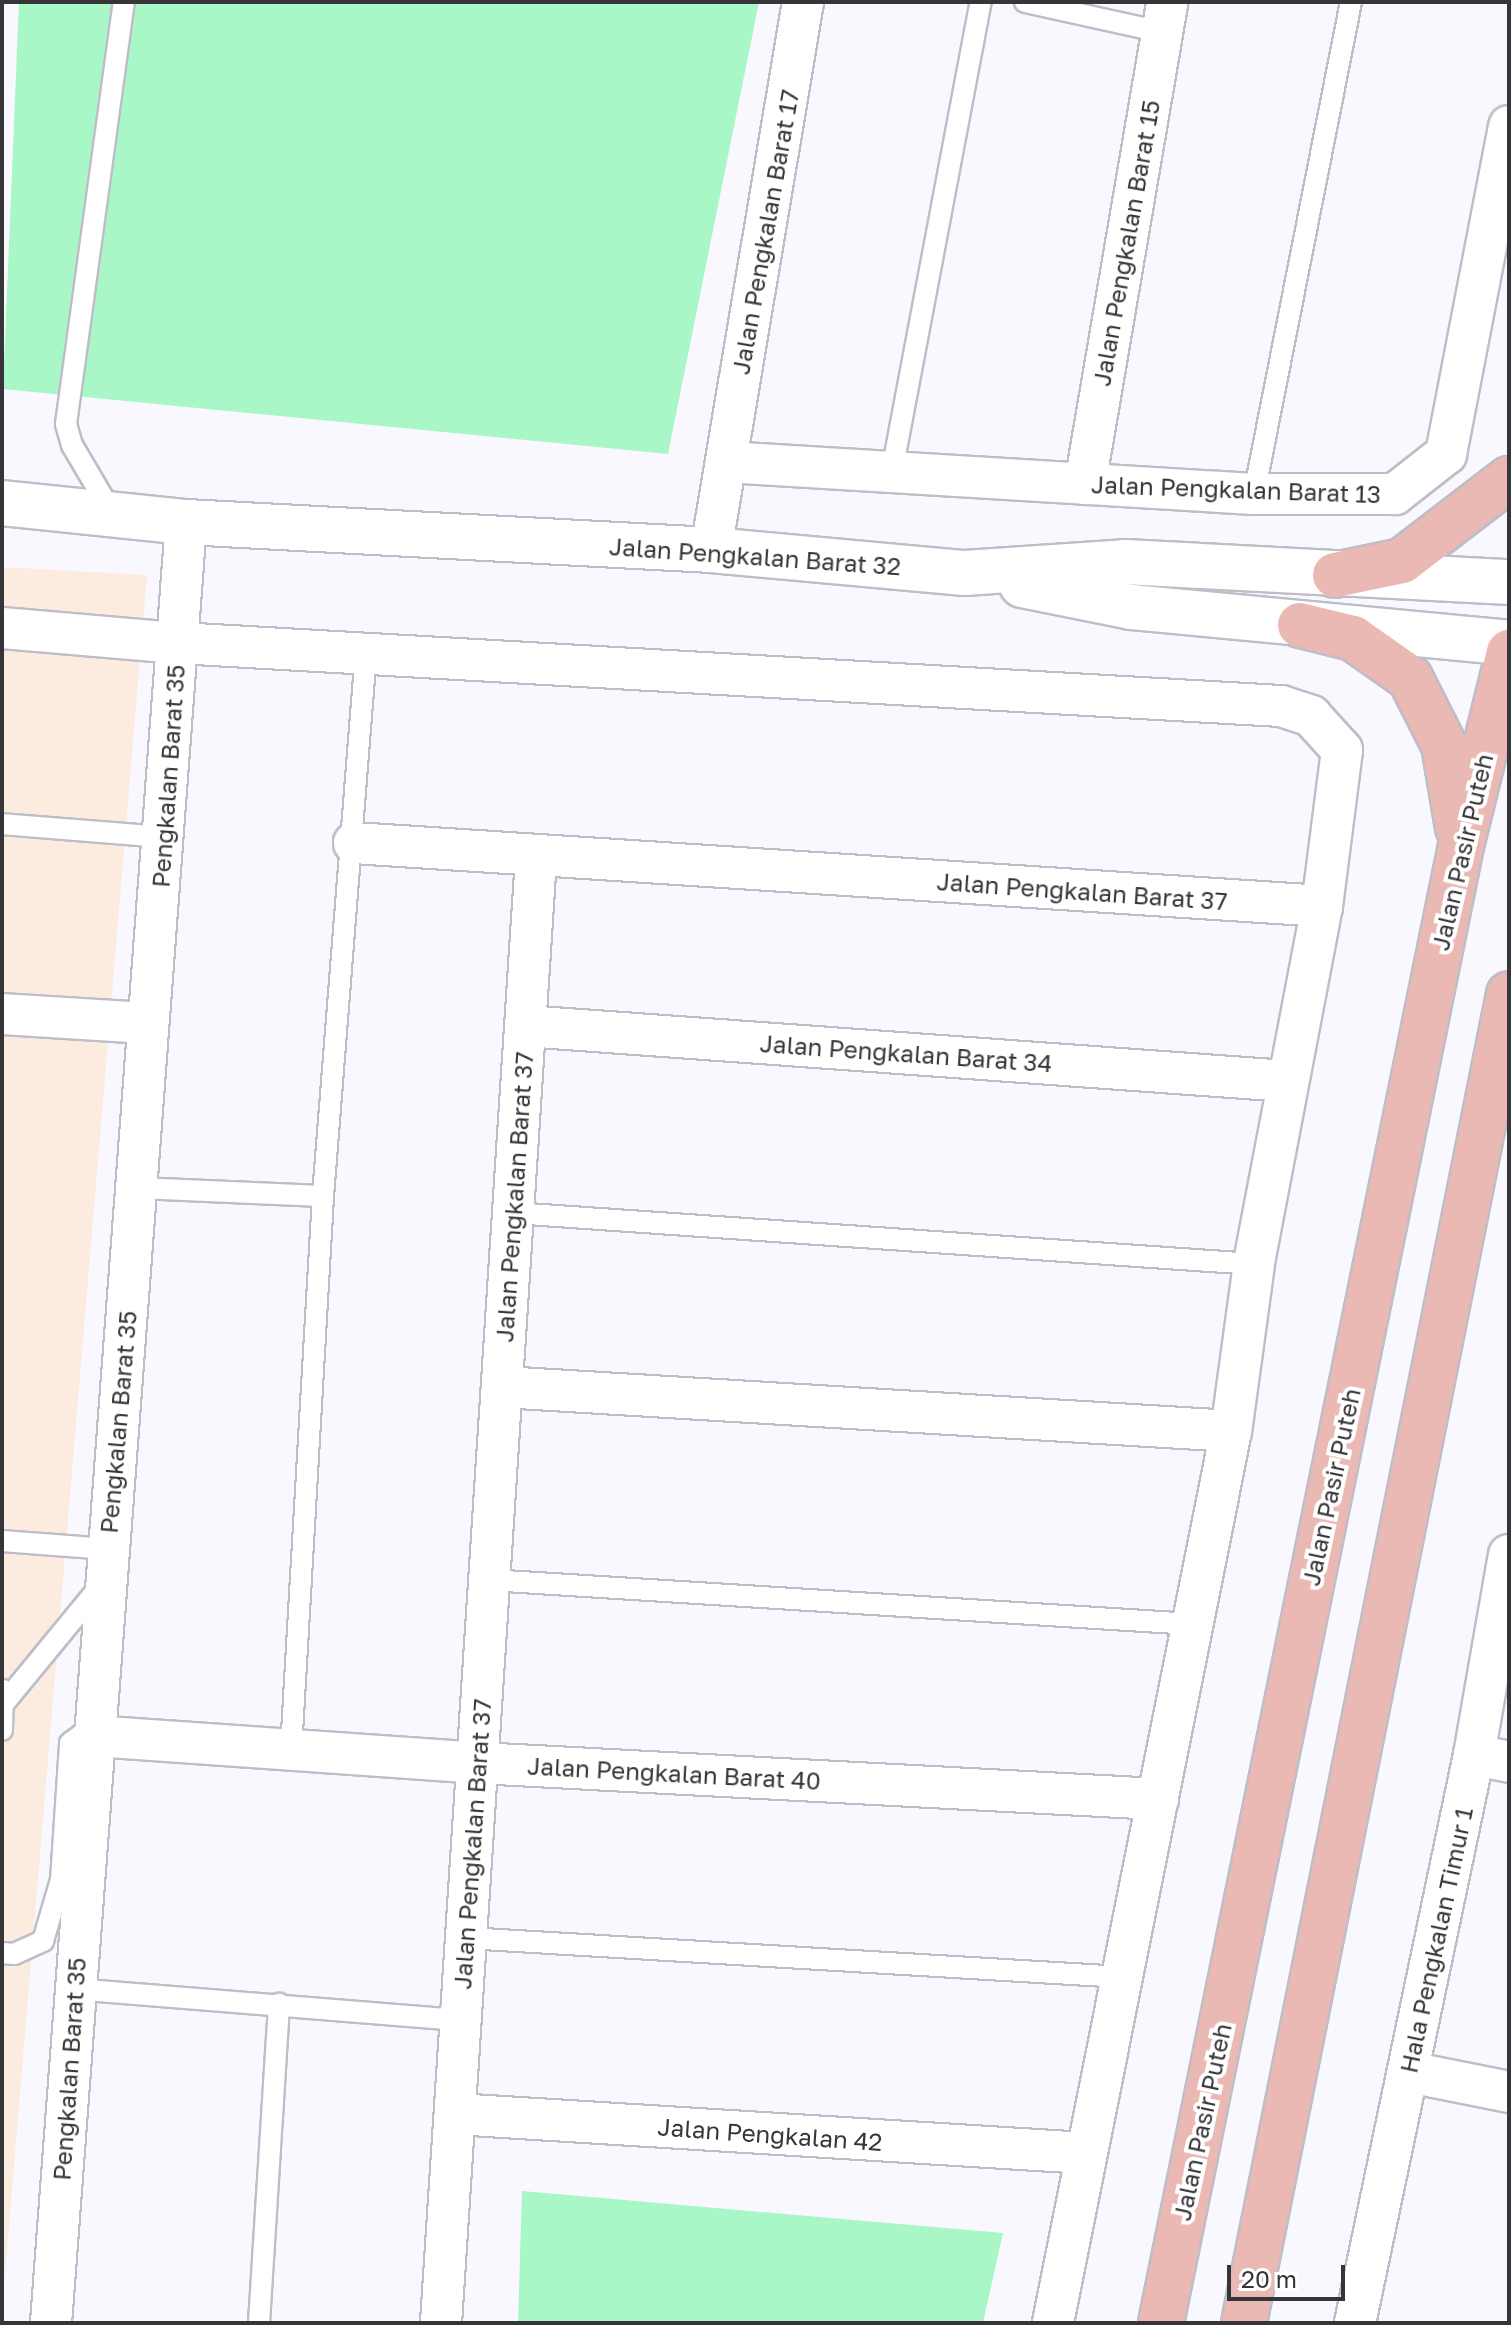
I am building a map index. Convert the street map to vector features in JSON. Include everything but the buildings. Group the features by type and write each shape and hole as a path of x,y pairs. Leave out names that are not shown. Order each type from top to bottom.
{"main road":[{"path":"1335,575 1402,561 1509,479"},
{"path":"1300,625 1353,638 1410,678 1444,745 1461,846"},
{"name":"Jalan Pasir Puteh","path":"1161,2323 1461,846 1509,652"},
{"path":"1244,2323 1509,994"},
{"path":"1262,2239 1271,2323"}],"street":[{"name":"Jalan Pengkalan Barat 17","path":"711,550 803,2"},
{"name":"Jalan Pengkalan Barat 15","path":"1085,484 1165,17"},
{"name":"Jalan Pengkalan Barat 13","path":"726,462 1254,494 1395,494 1446,454 1509,126"},
{"name":"Jalan Pengkalan Barat 32","path":"2,503 186,522 711,550 965,573 1125,562 1509,582"},
{"name":"Pengkalan Barat 35","path":"51,2323 137,1188 146,1023 165,837 186,522"},
{"path":"965,573 1131,607 1509,643"},
{"path":"2,628 178,643 1281,706 1311,716 1342,750 1322,906 1254,1264 1231,1431 1053,2323"},
{"path":"354,843 536,857"},
{"name":"Jalan Pengkalan Barat 37","path":"441,2323 536,857 1322,906"},
{"path":"2,1014 146,1023"},
{"name":"Jalan Pengkalan Barat 34","path":"525,1026 1287,1081"},
{"path":"502,1387 1231,1431"},
{"name":"Hala Pengkalan Timur 1","path":"1355,2323 1409,2072 1492,1758 1509,1555"},
{"name":"Jalan Pengkalan Barat 40","path":"94,1736 478,1763 1158,1799"},
{"path":"1409,2072 1509,2092"},
{"name":"Jalan Pengkalan 42","path":"455,2114 1086,2153"}],"lane":[{"path":"112,513 72,445 66,424 124,2"},
{"path":"892,471 981,2"},
{"path":"1025,2 1165,17"},
{"path":"1254,494 1351,2"},
{"path":"291,1750 323,1196 354,843 366,652"},
{"path":"2,824 165,837"},
{"path":"137,1188 323,1196"},
{"path":"513,1213 1254,1264"},
{"path":"2,1541 107,1564 3,1694 2,1730"},
{"path":"489,1580 1193,1624"},
{"path":"2,1953 14,1954 43,1941 61,1880 70,1743 81,1735 94,1736"},
{"path":"466,1938 1123,1977"},
{"path":"74,1989 461,2020"},
{"path":"259,2323 279,2004"}],"shaded area":[{"path":"2,567 147,575 2,2310"}],"green space":[{"path":"19,2 759,2 668,454 3,389"},
{"path":"522,2191 1003,2233 983,2323 518,2323"}]}
